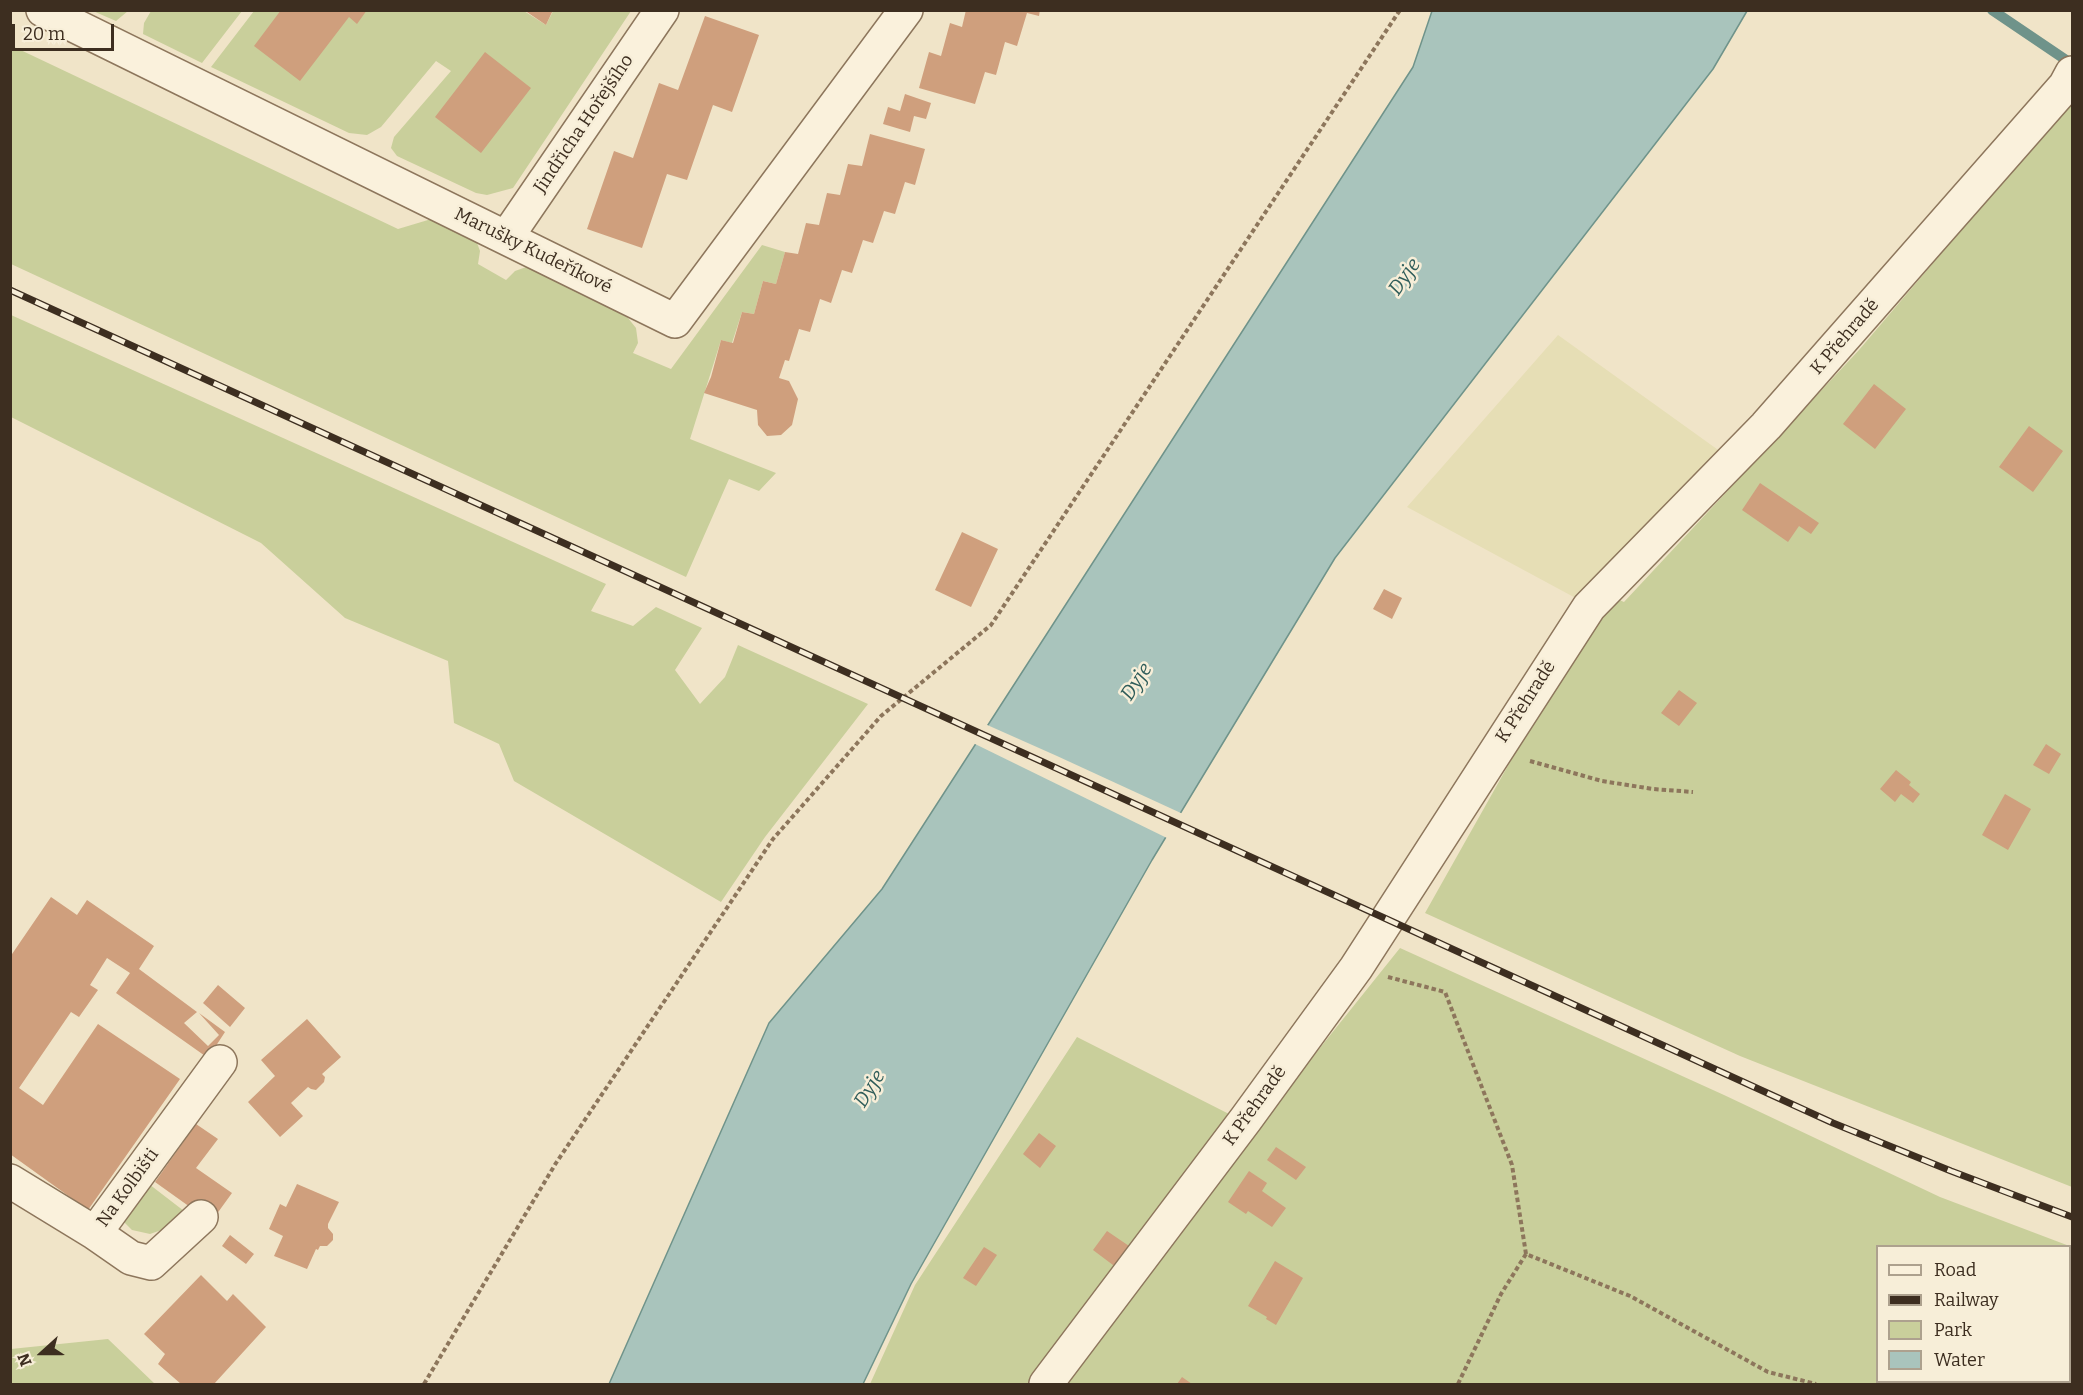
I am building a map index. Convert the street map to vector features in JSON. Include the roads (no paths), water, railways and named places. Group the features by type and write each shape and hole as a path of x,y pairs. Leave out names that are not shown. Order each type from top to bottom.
{"street":[{"name":"Marušky Kudeříkové","path":"43,10 675,321 906,10"},
{"name":"Jindřicha Hořejšího","path":"506,238 662,10"},
{"name":"K Přehradě","path":"1046,1384 1246,1119 1356,968 1589,606 1766,426 2065,86 2073,74"},
{"name":"Na Kolbišti","path":"10,1181 95,1233 220,1062"},
{"path":"95,1233 131,1258 151,1263 201,1217"}],"water":[{"name":"Dyje","path":"1432,11 1747,11 1713,69 1335,558 1152,860 911,1284 863,1384 609,1384 769,1023 882,889 1413,67"}],"waterway":[{"path":"1992,10 2066,60"}],"railway":[{"path":"10,290 1833,1123 2072,1217"}]}
